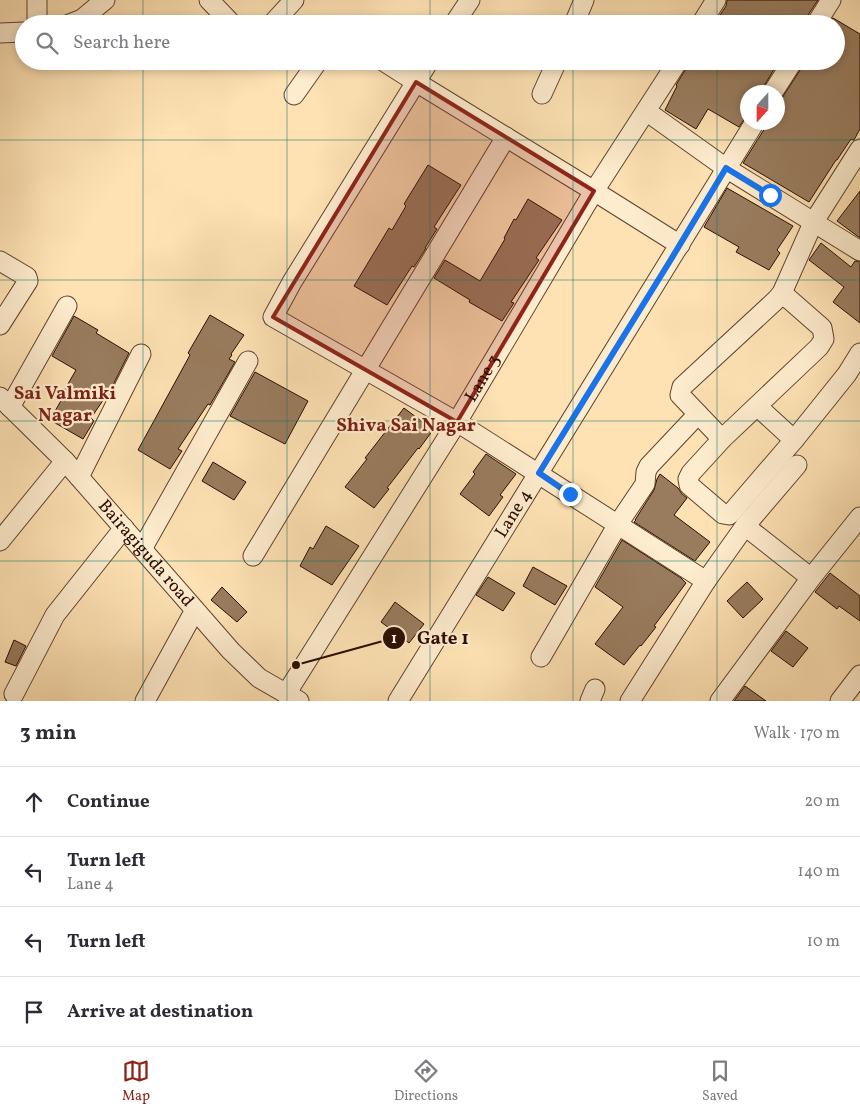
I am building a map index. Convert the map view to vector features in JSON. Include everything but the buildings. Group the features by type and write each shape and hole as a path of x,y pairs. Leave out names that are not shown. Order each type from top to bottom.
{"street":[{"path":"37,0 37,15"},
{"path":"86,15 106,0"},
{"path":"209,0 223,15"},
{"path":"280,15 294,0"},
{"path":"578,15 584,0"},
{"path":"707,15 716,0"},
{"path":"822,15 831,0"},
{"path":"0,33 15,32"},
{"path":"294,95 312,70"},
{"path":"397,70 680,245"},
{"path":"423,70 292,282 273,317 457,422 706,581"},
{"path":"542,94 553,70"},
{"name":"Lane 3","path":"293,697 594,191 672,70"},
{"path":"778,85 787,70"},
{"path":"646,111 726,168 860,251"},
{"name":"Lane 4","path":"398,701 750,130"},
{"path":"253,556 506,137"},
{"path":"722,439 680,395 682,387 776,300 782,292 813,222 860,149"},
{"path":"0,261 27,277 28,281 0,326"},
{"path":"782,292 822,328 824,338 820,347 722,439 691,473 688,485 723,514 729,514 794,440 847,374 860,353"},
{"path":"3,401 67,306"},
{"path":"79,477 141,354"},
{"path":"142,549 248,361"},
{"name":"Bairagiguda road","path":"3,401 65,461 231,651 259,678 293,697"},
{"path":"757,406 794,440"},
{"path":"541,657 618,524 646,484 646,472 649,466 698,414"},
{"path":"0,541 65,461"},
{"path":"630,701 706,581 745,526 797,465"},
{"path":"720,701 811,578 860,517"},
{"path":"745,526 811,578"},
{"path":"14,694 55,615 124,528"},
{"path":"145,701 196,610"},
{"path":"840,701 860,675"}],"highlighted area":[{"path":"416,82 594,191 457,422 273,317"}],"place":[{"name":"Gate 1","path":"296,665"}],"district":[{"name":"Sai Valmiki Nagar","path":"65,405"},
{"name":"Shiva Sai Nagar","path":"406,426"}],"route":[{"path":"570,494 539,473 726,168 770,195"}]}
